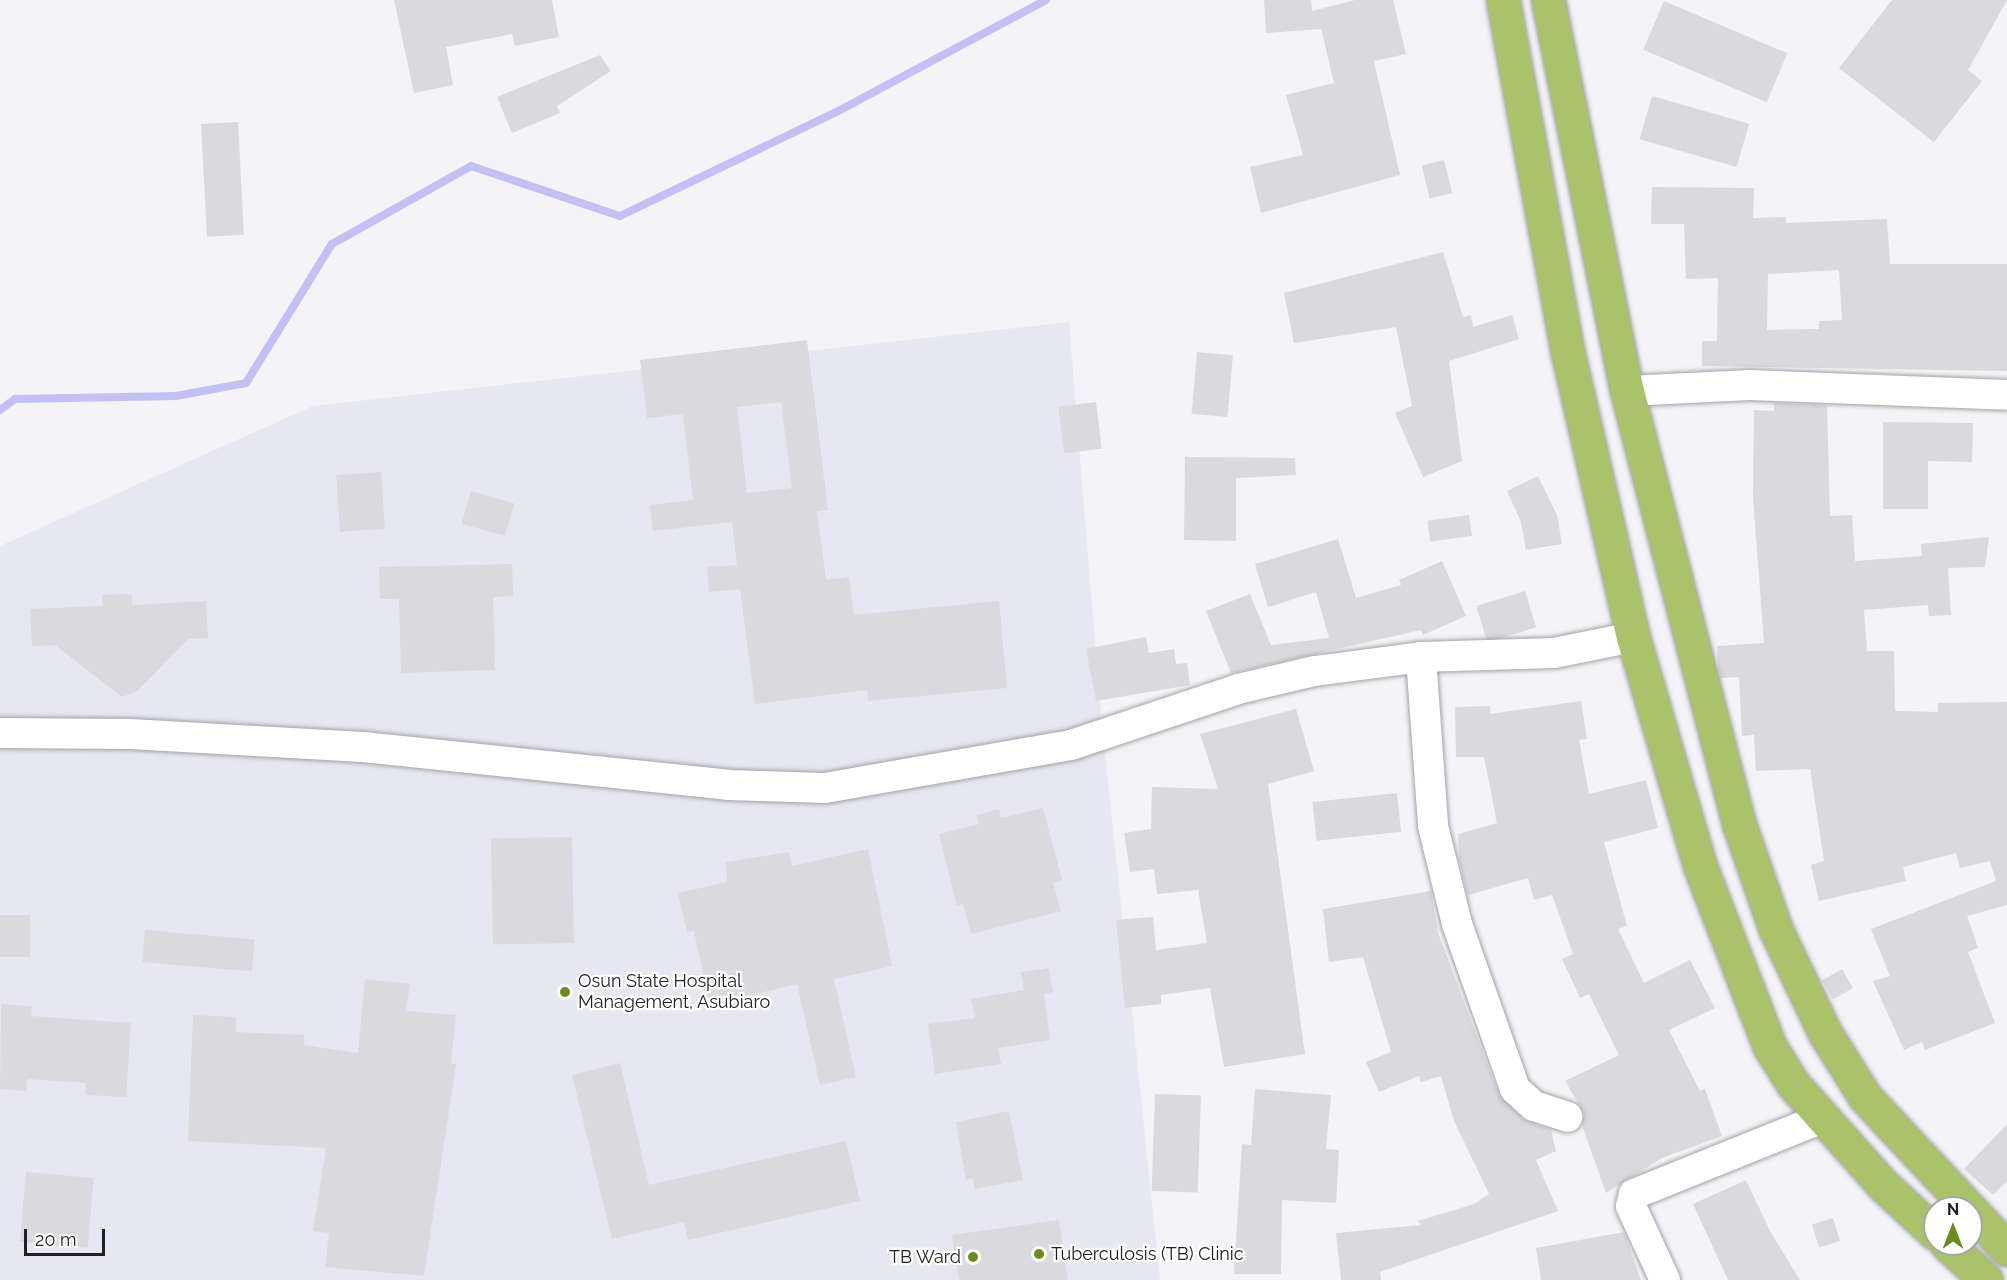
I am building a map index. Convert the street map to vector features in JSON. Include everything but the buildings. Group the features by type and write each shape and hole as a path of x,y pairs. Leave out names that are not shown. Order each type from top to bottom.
{"main road":[{"path":"1503,0 1566,349 1633,637 1700,866 1739,972 1770,1047 1821,1119 1923,1221"},
{"path":"1548,0 1627,391 1739,824 1776,930 1825,1033 1865,1098 1958,1196"},
{"path":"1983,1223 2007,1249"},
{"path":"1960,1256 1986,1280"}],"street":[{"path":"1627,391 1750,385 2007,395"},
{"path":"0,734 130,734 363,747 728,785 825,788 1071,745 1238,689 1315,671 1421,657 1554,653 1633,637"},
{"path":"1421,657 1433,826 1457,924 1515,1089 1534,1106 1566,1117"},
{"path":"1665,1280 1630,1206 1634,1194 1821,1119"}],"shaded area":[{"name":"Osun State Hospital Management, Asubiaro","path":"1069,322 1100,704 1160,1280 0,1280 0,546 313,406"}],"waterway":[{"path":"0,410 15,399 176,396 246,383 332,244 471,166 620,216 842,109 1046,0"}],"place":[{"name":"Osun State Hospital Management, Asubiaro","path":"565,992"},
{"name":"Tuberculosis (TB) Clinic","path":"1039,1254"},
{"name":"TB Ward","path":"973,1257"}]}
